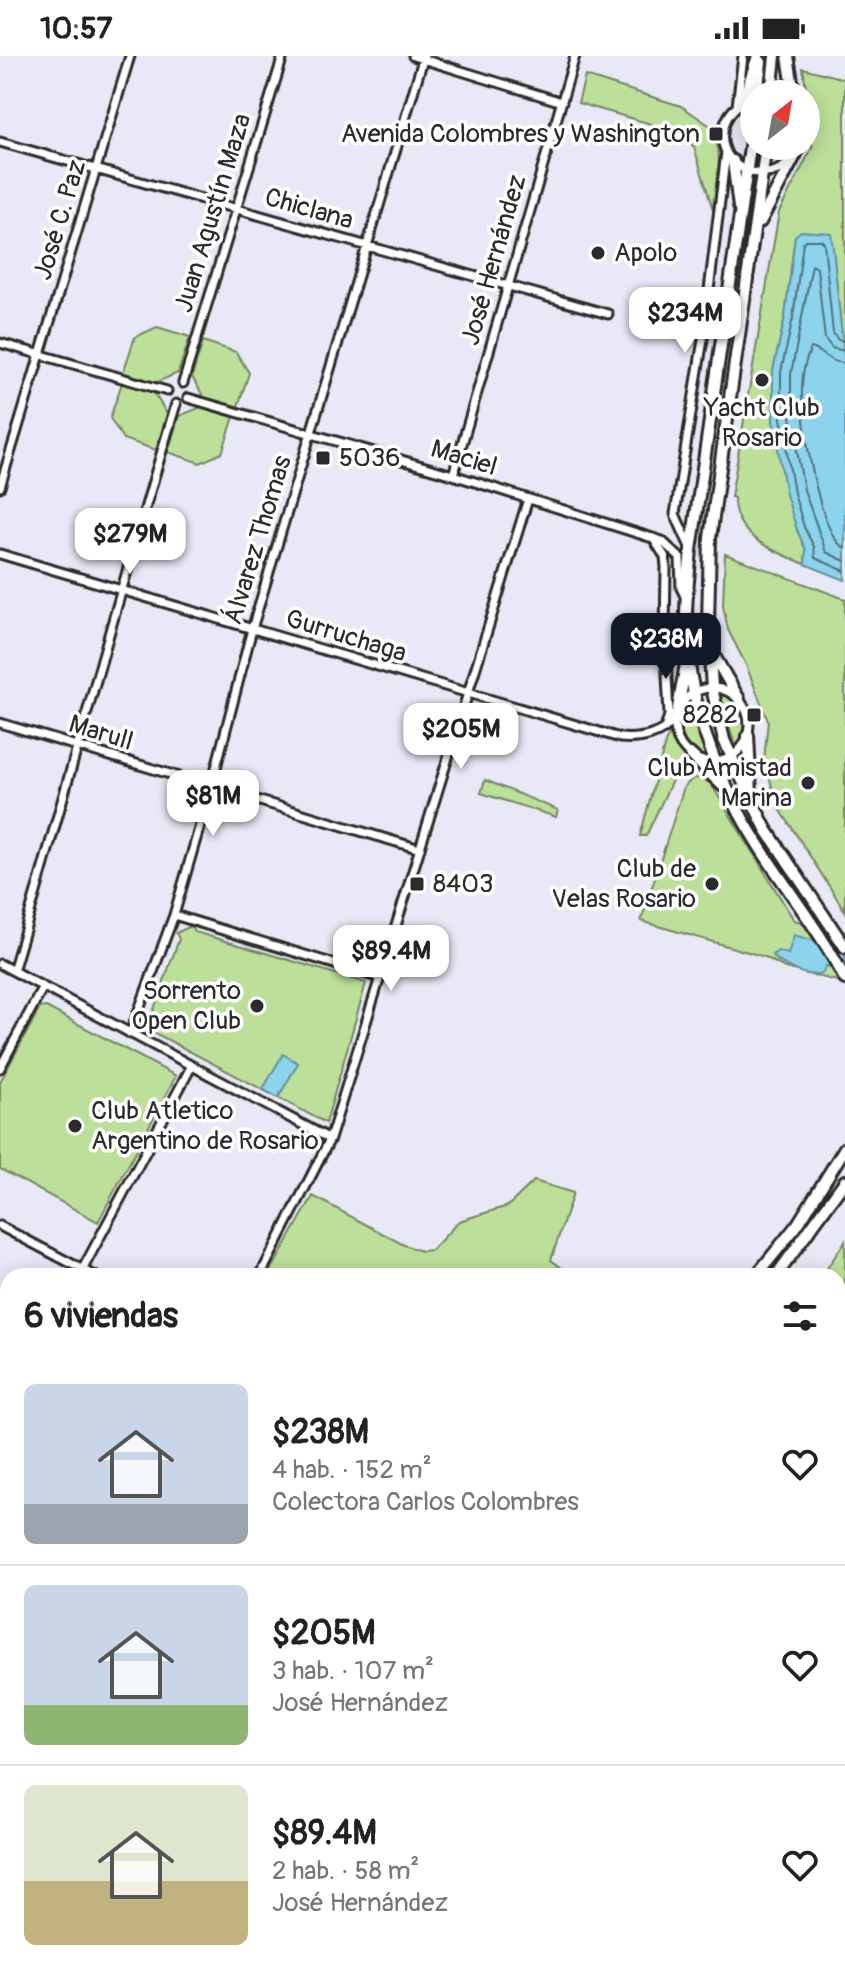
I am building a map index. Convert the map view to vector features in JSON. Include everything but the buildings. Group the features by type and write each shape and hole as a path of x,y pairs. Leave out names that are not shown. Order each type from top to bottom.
{"main road":[{"path":"753,80 760,56"},
{"path":"753,80 760,56"},
{"path":"772,80 775,56"},
{"path":"788,56 792,80"},
{"path":"729,156 741,220"},
{"path":"749,160 691,550 687,599 688,654 695,692 726,789 843,976"},
{"path":"765,160 710,538 709,648 712,688 731,757 766,829 845,947"},
{"path":"753,235 792,160"},
{"path":"709,648 739,699"},
{"path":"674,720 688,654"},
{"path":"748,735 752,801"},
{"path":"690,754 726,789"},
{"path":"762,1268 798,1224 845,1148"},
{"path":"782,1268 845,1181"}],"street":[{"name":"José C. Paz","path":"0,487 130,56"},
{"name":"Juan Agustín Maza","path":"174,385 283,56"},
{"path":"413,56 562,102"},
{"name":"José Hernández","path":"453,475 575,56"},
{"path":"743,56 746,80"},
{"name":"Álvarez Thomas","path":"130,1034 174,915 252,629 424,58"},
{"path":"691,550 675,514 729,156 723,136 725,124 740,108"},
{"name":"Chiclana","path":"0,142 608,314"},
{"path":"729,156 748,172 764,174 776,171 791,160"},
{"path":"0,343 174,385 189,391 188,398 182,403 176,404 169,399 174,385"},
{"name":"Maciel","path":"188,398 453,475 653,538 673,549 680,558 681,588 687,599"},
{"path":"13,971 79,747 120,590 176,404"},
{"path":"264,1268 330,1139 528,499"},
{"path":"653,538 665,557 674,720 683,747 699,759 715,762 731,757 748,735 747,713 739,699 731,693 712,688 695,692"},
{"name":"Gurruchaga","path":"0,554 620,738 637,739 664,732 684,701 695,692"},
{"name":"Marull","path":"0,723 420,849"},
{"path":"174,915 380,978"},
{"path":"0,964 330,1139"},
{"path":"0,1068 43,987"},
{"path":"84,1268 191,1067"},
{"path":"0,1226 72,1268"}],"green space":[{"name":"Yacht Club Rosario","path":"803,68 845,79 845,366 833,248 795,236 785,317 773,371 773,420 797,530 806,550 805,564 769,548 748,533 740,523 734,498 731,497 779,212 806,160 820,160 820,80 805,80"},
{"path":"585,76 681,106 715,129 719,159 713,210 694,147 679,132 578,103"},
{"path":"157,327 190,337 178,373 155,383 123,373 135,337"},
{"path":"203,341 236,352 249,373 237,409 205,399 192,377"},
{"path":"122,383 154,393 167,414 156,450 123,439 110,418"},
{"path":"201,407 234,417 222,453 200,463 168,452 179,416"},
{"path":"725,554 845,599 845,911 778,806 764,760 768,721 728,630 723,606"},
{"path":"719,693 737,702 744,716 744,732 736,748"},
{"path":"692,698 709,759 691,749 682,733 682,716"},
{"path":"671,733 690,760 675,774 646,836 640,836 666,740"},
{"name":"Club de Velas Rosario","path":"693,778 711,784 794,920 845,932 845,950 788,954 777,960 797,971 765,957 641,921 684,787"},
{"path":"485,780 558,810 556,817 481,793"},
{"name":"Sorrento Open Club","path":"191,926 195,932 366,983 326,1123 147,1029 179,939 176,933"},
{"path":"824,966 845,967 845,983 815,976"},
{"name":"Club Atletico Argentino de Rosario","path":"46,1007 176,1076 98,1222 0,1169 0,1082 40,1008"},
{"path":"534,1181 573,1193 551,1260 562,1268 272,1268 313,1196 421,1251 432,1250 459,1221 508,1206"},
{"path":"845,1241 845,1268 827,1268"}],"water":[{"path":"801,231 831,233 833,248 845,366 845,580 805,564 806,550 786,494 773,420 773,371 785,317 795,236"},
{"path":"794,935 845,950 845,967 825,966 823,973 810,974 782,963 772,955 778,951 788,954"},
{"path":"283,1054 298,1063 278,1098 263,1089"}],"place":[{"name":"Avenida Colombres y Washington","path":"716,134"},
{"name":"Apolo","path":"598,253"},
{"name":"Yacht Club Rosario","path":"762,380"},
{"name":"5036","path":"323,458"},
{"name":"8282","path":"754,715"},
{"name":"Club Amistad Marina","path":"808,783"},
{"name":"8403","path":"417,884"},
{"name":"Club de Velas Rosario","path":"712,884"},
{"name":"Sorrento Open Club","path":"257,1006"},
{"name":"Club Atletico Argentino de Rosario","path":"75,1126"}]}
